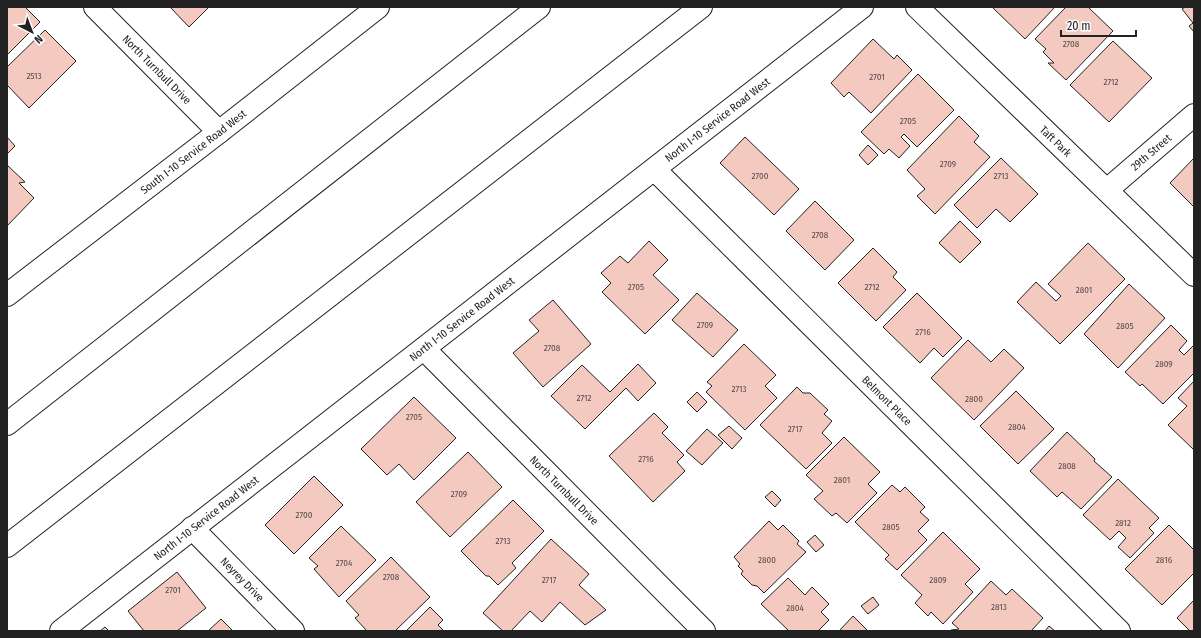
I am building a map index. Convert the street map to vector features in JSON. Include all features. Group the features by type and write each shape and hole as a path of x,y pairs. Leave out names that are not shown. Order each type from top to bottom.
{"main road":[{"name":"North Turnbull Drive","path":"95,7 219,132"},
{"name":"South I-10 Service Road West","path":"7,295 219,132 378,7"},
{"path":"7,424 539,7"},
{"path":"7,546 701,7"},
{"name":"North I-10 Service Road West","path":"61,631 862,7"},
{"name":"Taft Park","path":"917,7 1194,275"},
{"name":"29th Street","path":"1107,190 1194,115"},
{"name":"Belmont Place","path":"654,170 1119,631"},
{"name":"North Turnbull Drive","path":"424,349 704,631"},
{"name":"Neyrey Drive","path":"192,528 293,631"}],"building":[{"path":"7,7 25,7 40,22 7,55"},
{"path":"170,7 209,7 189,27"},
{"path":"992,7 1055,7 1025,39"},
{"path":"1066,7 1088,7 1113,31 1066,80 1048,63 1054,63 1043,52 1046,49 1035,39"},
{"path":"1185,7 1194,7 1194,32 1189,26 1193,23 1182,9"},
{"path":"45,30 76,61 29,108 7,85 7,67"},
{"path":"873,39 894,59 897,55 912,70 871,113 849,92 844,97 831,83"},
{"path":"1113,41 1152,78 1109,122 1070,85"},
{"path":"918,74 954,110 917,147 904,134 901,137 910,146 899,158 889,149 884,154 861,132"},
{"path":"959,116 979,136 974,142 990,157 935,214 917,196 925,189 907,170"},
{"path":"7,137 15,146 7,154"},
{"path":"745,137 799,189 774,215 720,163"},
{"path":"868,145 878,155 868,165 859,155"},
{"path":"1001,158 1038,194 1010,222 996,209 977,228 954,205"},
{"path":"1194,158 1194,207 1170,183"},
{"path":"7,165 25,182 19,183 34,198 7,226"},
{"path":"815,201 854,240 825,270 786,231"},
{"path":"960,221 981,242 960,263 939,243"},
{"path":"649,241 668,260 653,275 679,300 645,334 602,292 611,283 601,273 620,256 628,263"},
{"path":"1088,243 1125,279 1060,344 1017,302 1036,282 1056,301 1061,296 1048,284"},
{"path":"873,248 897,272 893,277 906,290 876,321 838,283"},
{"path":"1129,284 1165,318 1118,368 1084,334"},
{"path":"697,293 738,330 713,357 672,320"},
{"path":"917,293 962,338 943,357 934,348 920,363 883,327"},
{"path":"553,300 591,344 543,387 513,353 539,331 529,320"},
{"path":"1171,325 1187,341 1179,350 1184,355 1193,346 1194,348 1194,373 1163,404 1142,384 1140,386 1125,372"},
{"path":"968,340 991,362 1004,349 1024,368 974,420 931,378"},
{"path":"744,344 776,375 765,386 777,398 745,430 706,392 712,386 707,382"},
{"path":"638,364 656,383 638,401 626,388 585,429 551,396 582,365 610,392"},
{"path":"1194,381 1194,450 1168,425 1187,406 1178,398"},
{"path":"797,387 803,393 810,393 828,410 824,414 832,421 822,433 832,443 806,469 760,425"},
{"path":"1016,391 1054,429 1018,464 980,426"},
{"path":"697,392 707,402 697,412 687,402"},
{"path":"414,397 456,438 414,480 399,464 387,475 361,449"},
{"path":"654,413 668,427 662,433 684,455 677,462 685,471 653,502 609,456"},
{"path":"729,426 742,438 732,449 718,435"},
{"path":"707,429 723,443 702,465 686,451"},
{"path":"1067,432 1095,459 1094,461 1112,477 1081,509 1062,492 1057,497 1030,471"},
{"path":"844,437 880,472 868,484 877,493 847,523 836,513 832,516 814,499 823,491 806,475"},
{"path":"468,452 502,487 450,537 416,502"},
{"path":"314,476 343,505 294,554 265,525"},
{"path":"1118,479 1159,518 1149,528 1154,533 1130,558 1118,547 1126,538 1119,531 1110,540 1083,515"},
{"path":"892,485 900,492 905,487 925,507 920,512 929,520 918,531 927,540 897,570 885,559 889,555 855,522"},
{"path":"772,491 781,500 775,507 765,497"},
{"path":"513,500 544,531 512,563 516,568 498,585 489,576 486,576 461,551"},
{"path":"769,521 778,530 783,525 799,541 797,544 806,552 764,593 757,586 752,585 741,574 743,571 738,566 740,564 734,557"},
{"path":"1169,525 1194,550 1194,573 1162,605 1125,569"},
{"path":"341,526 376,560 339,597 314,569 318,566 309,558"},
{"path":"943,532 980,569 965,584 973,592 943,624 931,612 928,616 915,603 922,595 901,575"},
{"path":"815,535 824,545 816,552 807,542"},
{"path":"551,539 589,574 579,585 606,610 585,625 560,602 542,622 530,611 511,631 503,631 483,613"},
{"path":"391,557 430,597 395,631 367,631 355,618 359,615 346,601"},
{"path":"177,572 206,608 177,631 144,631 128,611"},
{"path":"788,578 805,595 812,587 829,604 821,612 829,620 818,631 789,631 761,604"},
{"path":"991,581 1006,595 1012,589 1043,618 1031,631 951,630 959,629 952,623"},
{"path":"873,597 879,605 868,614 861,606"},
{"path":"1194,600 1194,631 1190,631 1177,618"},
{"path":"430,607 443,620 438,625 444,631 406,631"},
{"path":"853,616 868,631 839,631"},
{"path":"221,619 233,631 208,631"},
{"path":"1049,626 1055,631 1045,631"},
{"path":"105,627 109,631 100,631"}]}
